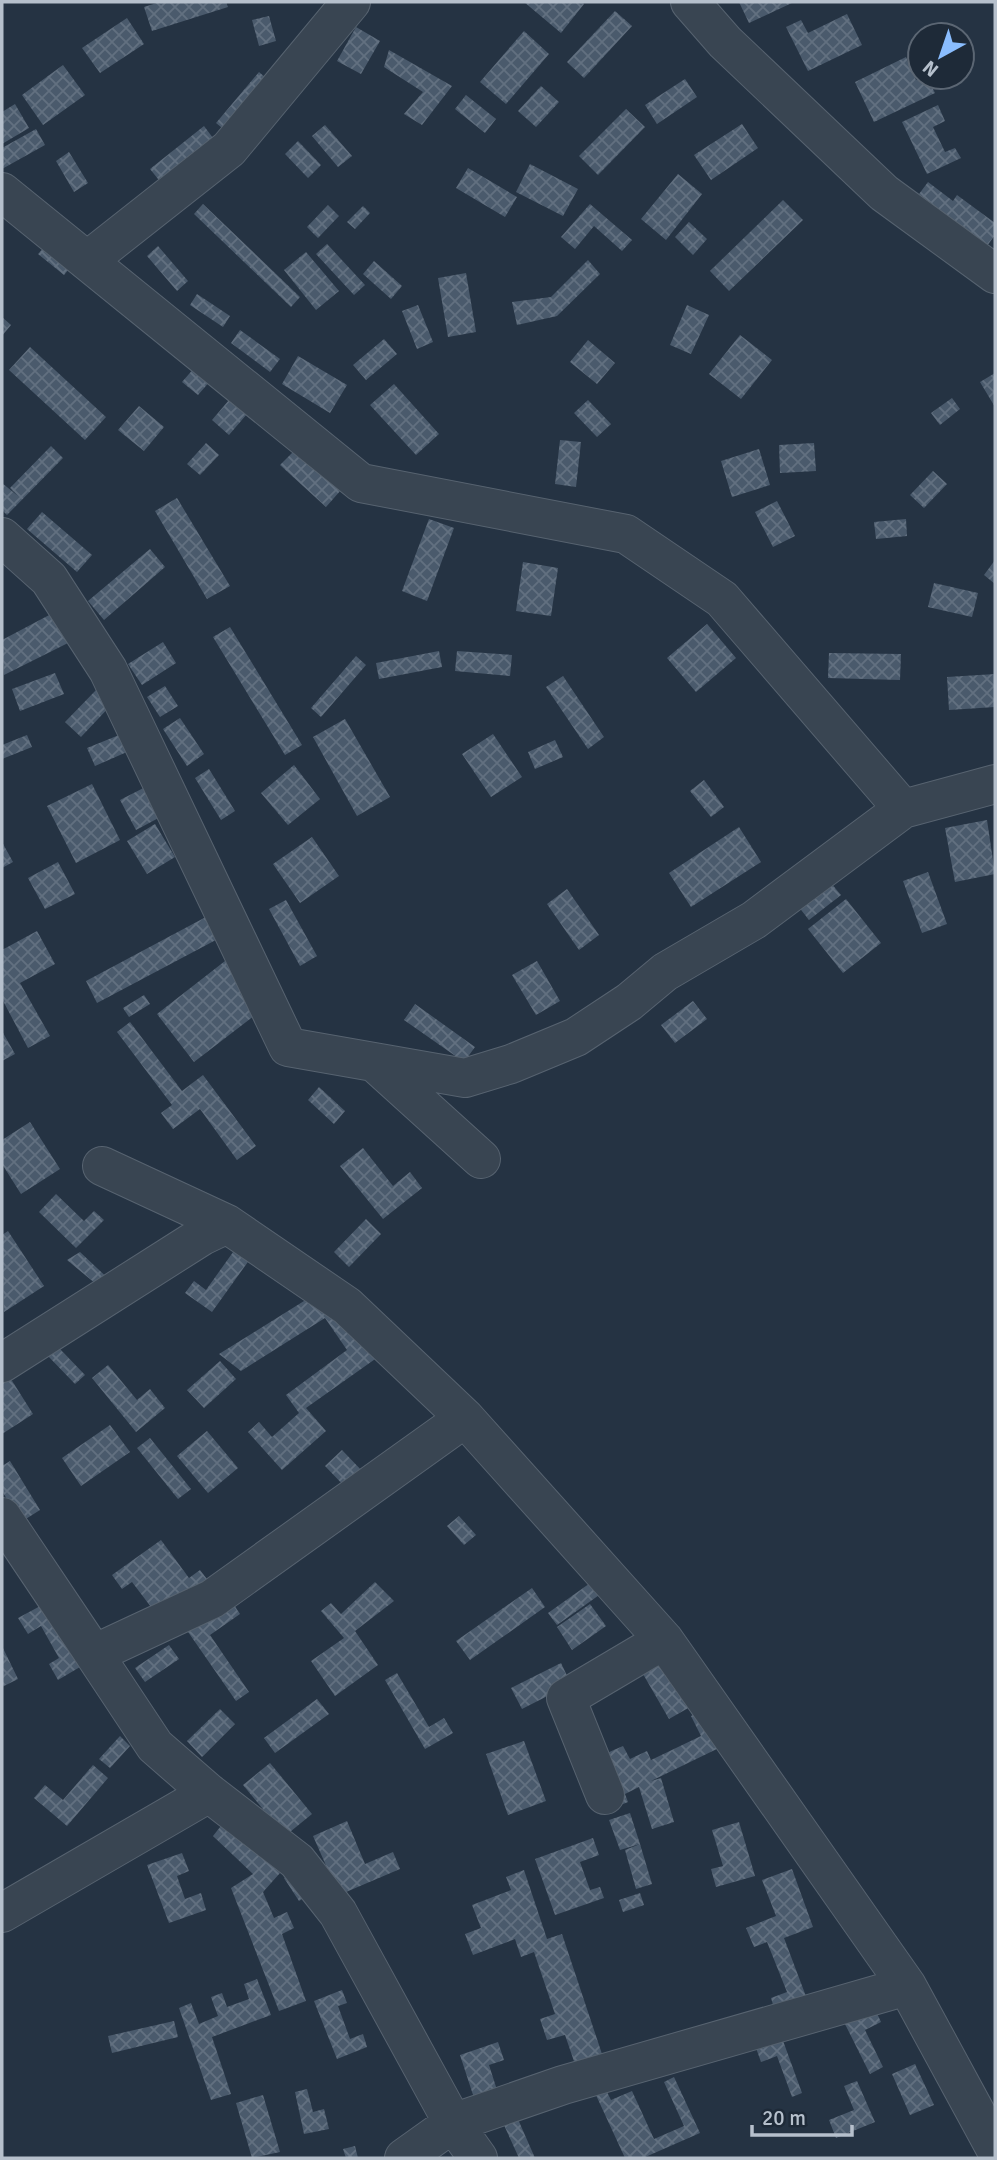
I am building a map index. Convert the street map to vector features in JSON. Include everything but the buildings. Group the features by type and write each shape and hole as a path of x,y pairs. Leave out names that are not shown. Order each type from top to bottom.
{"street":[{"path":"87,261 229,149 351,2"},
{"path":"690,2 725,42 884,193 995,274"},
{"path":"2,192 361,483 626,534 722,599 903,809"},
{"path":"2,537 49,579 108,670 288,1047 465,1079 511,1064 576,1037 629,1002 666,972 754,920 903,809 995,784"},
{"path":"375,1063 481,1159"},
{"path":"102,1166 227,1224 347,1306 465,1418 664,1640 907,1986 995,2148"},
{"path":"2,1363 202,1236 227,1224"},
{"path":"94,1654 212,1599 465,1418"},
{"path":"2,1517 155,1746 209,1793 297,1861 338,1913 453,2123 478,2158"},
{"path":"606,1795 566,1698 664,1640"},
{"path":"2,1913 209,1793"},
{"path":"404,2158 453,2123 563,2085 907,1986"}]}
